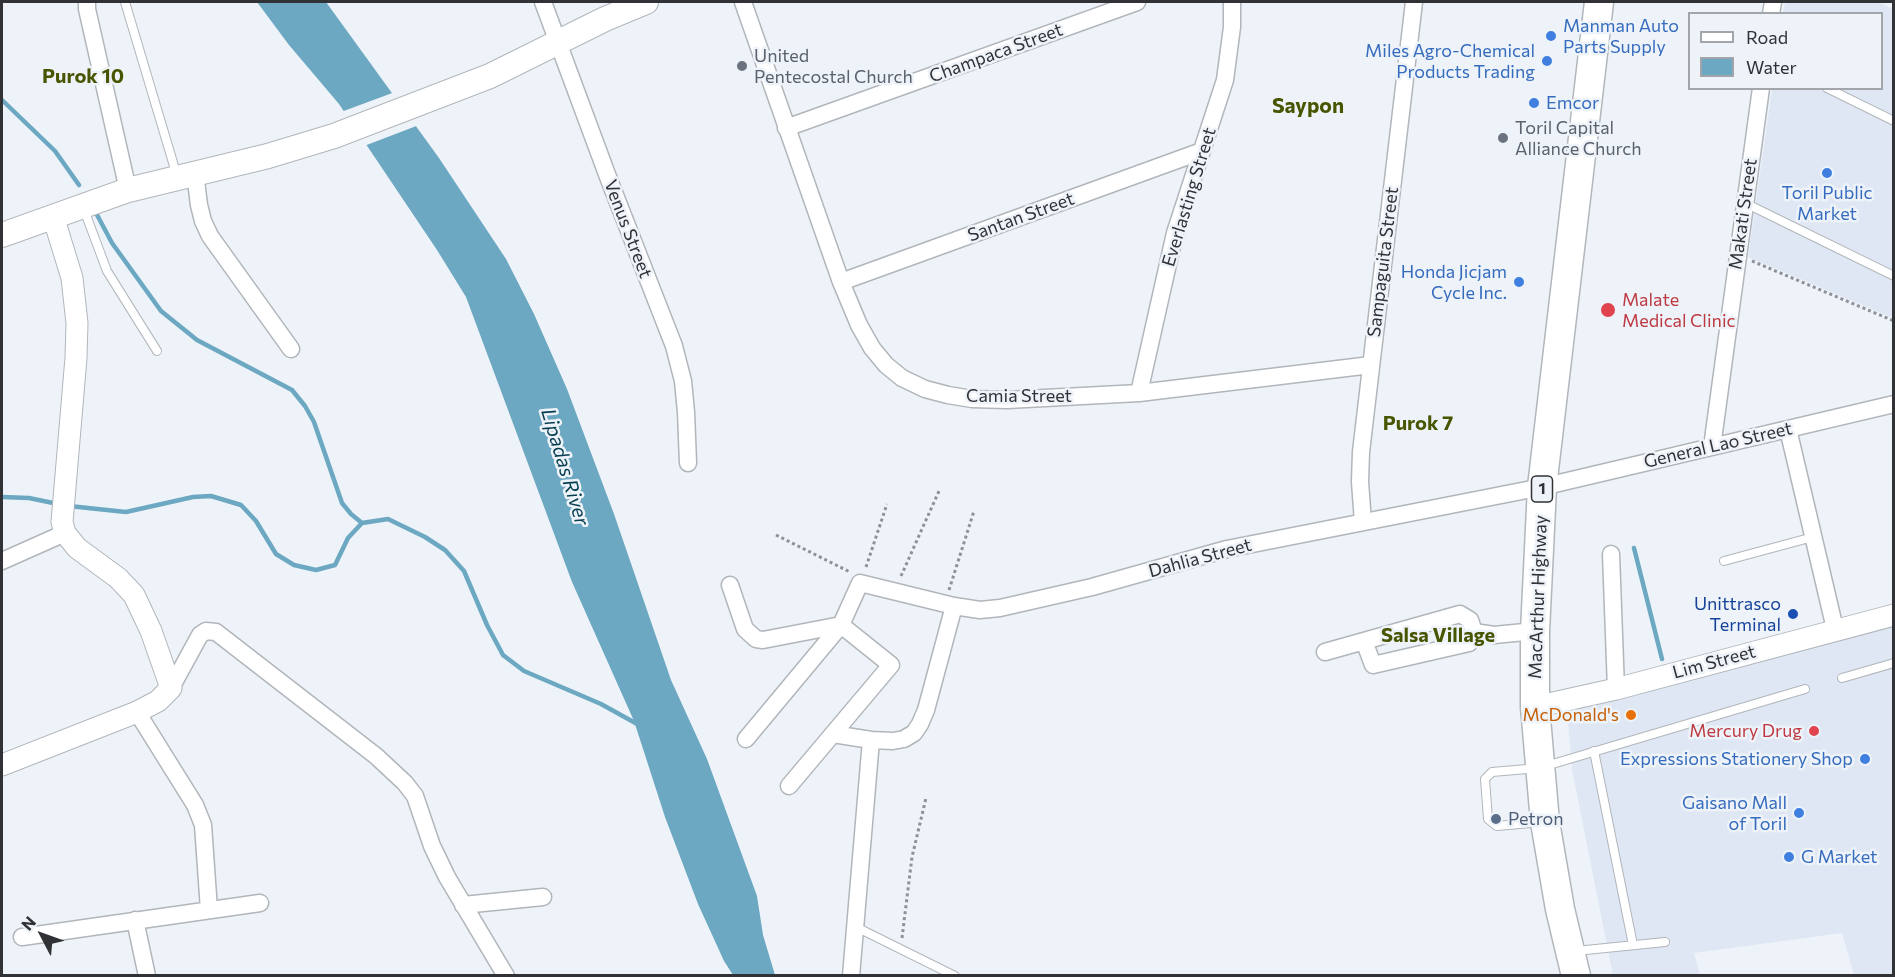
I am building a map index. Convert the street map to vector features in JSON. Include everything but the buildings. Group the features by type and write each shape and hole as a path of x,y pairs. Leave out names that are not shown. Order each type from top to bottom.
{"highway":[{"name":"MacArthur Highway","path":"1573,963 1545,822 1534,707 1535,631 1542,487 1599,2"}],"main road":[{"path":"2,235 129,190 268,156 334,136 449,93 646,2"}],"street":[{"path":"87,2 129,190"},
{"name":"Venus Street","path":"543,2 674,346 683,381 688,463"},
{"name":"Camia Street","path":"742,2 841,282 859,325 872,348 886,365 902,378 925,389 972,399 1007,400 1139,393 1371,365"},
{"name":"Champaca Street","path":"786,128 1137,2"},
{"name":"Everlasting Street","path":"1139,393 1175,233 1225,80 1232,27 1232,2"},
{"name":"Sampaguita Street","path":"1363,522 1360,482 1361,452 1414,2"},
{"name":"Makati Street","path":"1712,447 1761,90"},
{"name":"Santan Street","path":"841,282 1202,151"},
{"path":"186,175 210,236 291,349"},
{"path":"53,216 72,278 77,323 76,367 62,504 65,533 77,548 118,578 134,595 151,632 171,688"},
{"name":"General Lao Street","path":"1542,487 1893,404"},
{"path":"1788,429 1835,629"},
{"name":"Dahlia Street","path":"860,583 949,605 980,610 1017,605 1128,578 1227,549 1542,487"},
{"path":"2,561 65,533"},
{"path":"1611,554 1616,688"},
{"path":"746,739 841,625 860,583"},
{"path":"730,585 745,629 756,639 763,640 841,625 891,664 789,786"},
{"path":"833,734 893,741 904,739 914,733 920,724 949,605"},
{"path":"1324,652 1460,614 1470,620 1474,632 1469,643 1373,665 1364,641"},
{"name":"Lim Street","path":"1534,707 1616,688 1893,615"},
{"path":"2,765 137,712 158,701 171,688 200,635 210,630 223,636 376,756 405,783 415,796 432,846 463,904 506,975"},
{"path":"1474,632 1494,635 1535,631"},
{"path":"137,712 195,805 203,825 209,910"},
{"path":"851,975 871,740"},
{"path":"463,904 543,897"},
{"path":"22,937 260,903"},
{"path":"135,920 147,975"}],"lane":[{"path":"125,2 186,175"},
{"path":"1831,90 1893,121"},
{"path":"1744,203 1893,276"},
{"path":"82,207 107,271 157,351"},
{"path":"1724,561 1814,537"},
{"path":"1842,678 1893,663"},
{"path":"1545,822 1497,826 1488,819 1485,779 1492,772 1539,768 1805,689"},
{"path":"1594,751 1633,945"},
{"path":"855,926 954,975"},
{"path":"1573,963 1633,945 1665,942"}],"path":[{"path":"1737,255 1893,321"},
{"path":"894,591 939,491"},
{"path":"776,535 850,573 860,583 887,504"},
{"path":"949,605 974,511"},
{"path":"901,949 912,857 926,798"}],"shaded area":[{"name":"Toril Public Market","path":"1785,2 1879,2 1893,9 1893,318 1748,257 1772,90 1883,90 1883,12 1783,12"},
{"path":"1893,626 1893,975 1854,975 1842,933 1694,953 1700,975 1613,975 1572,769 1567,710"}],"water":[{"name":"Lipadas River","path":"257,2 326,2 439,158 506,259 534,314 567,389 614,514 671,680 707,759 757,896 763,935 775,975 733,975 724,961 698,904 665,817 634,721 572,582 466,297 339,104 289,45"}],"pier":[{"path":"395,92 419,125 364,146 341,112"}],"waterway":[{"path":"2,100 55,151 79,185"},
{"path":"95,211 112,243 161,311 197,340 292,390 314,422 342,503 362,523"},
{"path":"69,506 126,512 193,497 211,496 241,505 256,521 276,554 294,565 316,570 335,565 348,538 362,523 388,519 425,537 445,550 464,571 487,625 503,655 524,671 601,704 639,725"},
{"path":"2,497 29,498 58,504"},
{"path":"1634,548 1662,659"}],"place":[{"name":"Manman Auto Parts Supply","path":"1551,36"},
{"name":"Miles Agro-Chemical Products Trading","path":"1547,61"},
{"name":"United Pentecostal Church","path":"742,66"},
{"name":"Emcor","path":"1534,103"},
{"name":"Toril Capital Alliance Church","path":"1503,138"},
{"name":"Toril Public Market","path":"1827,173"},
{"name":"Honda Jicjam Cycle Inc.","path":"1519,282"},
{"name":"Malate Medical Clinic","path":"1608,310"},
{"name":"Unittrasco Terminal","path":"1793,614"},
{"name":"McDonald's","path":"1631,715"},
{"name":"Mercury Drug","path":"1814,731"},
{"name":"Expressions Stationery Shop","path":"1865,759"},
{"name":"Gaisano Mall of Toril","path":"1799,813"},
{"name":"Petron","path":"1496,819"},
{"name":"G Market","path":"1789,857"}],"district":[{"name":"Purok 10","path":"83,76"},
{"name":"Saypon","path":"1308,106"},
{"name":"Purok 7","path":"1418,423"},
{"name":"Salsa Village","path":"1438,635"}]}
